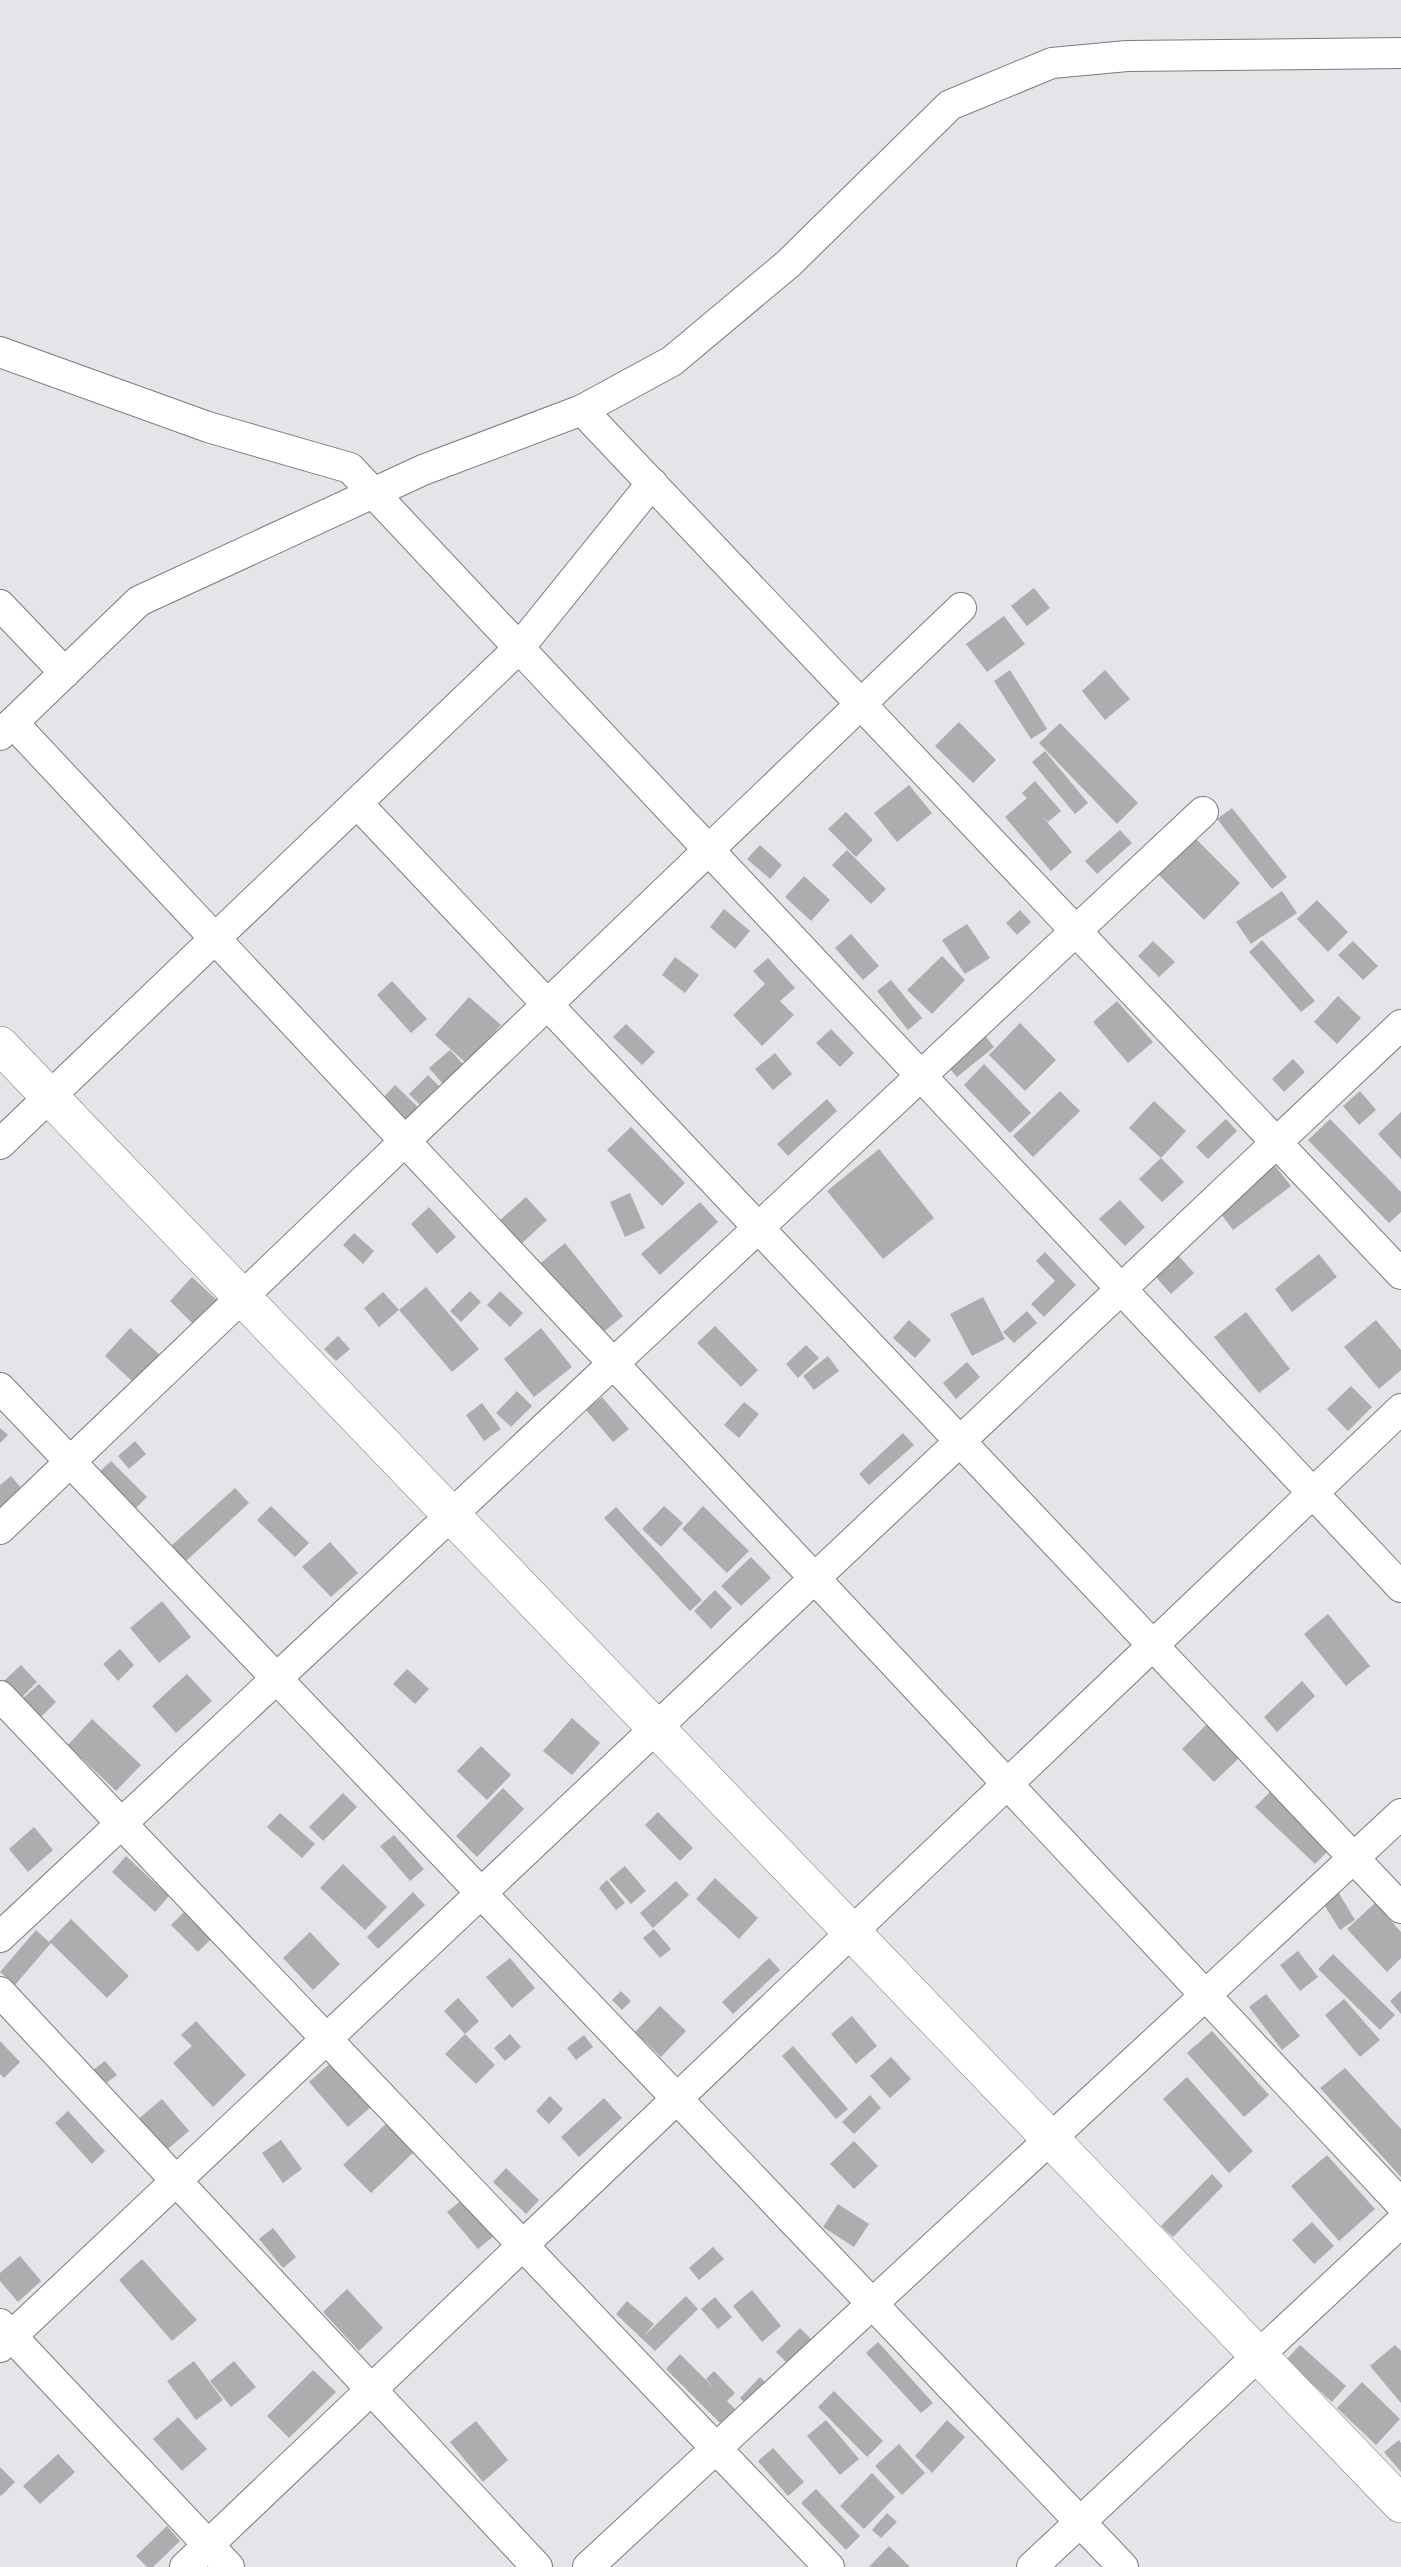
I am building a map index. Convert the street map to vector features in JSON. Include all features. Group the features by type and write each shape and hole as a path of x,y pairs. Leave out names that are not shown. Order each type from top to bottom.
{"street":[{"path":"1401,53 1127,56 1052,63 950,104 788,264 672,361 582,410 423,470 139,601 7,729 215,938 1401,2204"},
{"path":"0,352 208,427 350,468 1401,1587"},
{"path":"582,410 1401,1274"},
{"path":"0,1144 518,649 652,483"},
{"path":"0,605 65,673"},
{"path":"0,1529 961,608"},
{"path":"357,803 1401,1908"},
{"path":"0,1937 1203,812"},
{"path":"229,2567 4,2336 177,2180 1401,1025"},
{"path":"0,1045 654,1730 1401,2504"},
{"path":"0,1388 1124,2567"},
{"path":"185,2567 1401,1409"},
{"path":"0,1696 829,2567"},
{"path":"588,2567 1401,1814"},
{"path":"0,1992 537,2567"},
{"path":"1032,2567 1401,2222"}],"building":[{"path":"1034,588 1050,608 1027,626 1011,606"},
{"path":"1004,616 1025,644 987,672 966,644"},
{"path":"1010,670 1047,729 1031,739 994,681"},
{"path":"1105,670 1130,699 1105,720 1082,691"},
{"path":"959,722 996,760 973,783 935,746"},
{"path":"1060,723 1138,803 1117,824 1039,743"},
{"path":"1045,751 1088,803 1075,814 1032,762"},
{"path":"1035,781 1061,811 1048,822 1042,816 1072,852 1051,871 1005,817 1027,798 1022,793"},
{"path":"909,785 932,813 897,842 874,813"},
{"path":"1232,808 1287,877 1272,889 1217,819"},
{"path":"846,812 873,840 856,857 828,829"},
{"path":"1120,830 1132,843 1097,874 1085,861"},
{"path":"1195,838 1240,883 1204,920 1159,875"},
{"path":"760,845 782,865 770,879 747,859"},
{"path":"847,850 886,889 871,904 832,865"},
{"path":"804,876 830,900 811,921 785,897"},
{"path":"1282,891 1297,913 1251,944 1236,922"},
{"path":"1317,900 1348,932 1328,952 1297,919"},
{"path":"724,909 750,931 735,949 710,927"},
{"path":"1020,910 1031,922 1017,935 1006,923"},
{"path":"967,924 990,958 965,974 942,940"},
{"path":"851,934 879,966 863,980 835,948"},
{"path":"1262,940 1315,1001 1301,1012 1249,952"},
{"path":"1153,941 1175,962 1159,977 1138,956"},
{"path":"1353,941 1378,966 1363,980 1338,955"},
{"path":"942,956 965,980 932,1014 907,990"},
{"path":"675,957 699,975 685,993 662,975"},
{"path":"768,958 795,988 780,1001 794,1015 762,1046 733,1015 765,984 753,971"},
{"path":"891,980 922,1018 908,1030 877,991"},
{"path":"392,981 427,1019 411,1033 377,995"},
{"path":"1338,996 1361,1018 1337,1044 1314,1022"},
{"path":"469,997 501,1025 467,1064 435,1035"},
{"path":"1117,1001 1153,1042 1128,1063 1093,1022"},
{"path":"1020,1023 1056,1060 1025,1091 989,1055"},
{"path":"626,1024 655,1052 642,1065 613,1037"},
{"path":"831,1029 854,1053 840,1067 816,1043"},
{"path":"983,1033 994,1047 957,1077 946,1064"},
{"path":"450,1050 464,1065 443,1084 429,1068"},
{"path":"775,1053 792,1074 773,1090 755,1069"},
{"path":"1293,1059 1305,1072 1284,1092 1272,1079"},
{"path":"984,1064 1031,1113 1010,1133 964,1085"},
{"path":"428,1075 439,1086 420,1105 409,1094"},
{"path":"395,1085 418,1107 404,1123 380,1101"},
{"path":"1060,1091 1080,1111 1033,1157 1013,1136"},
{"path":"1360,1091 1376,1110 1359,1125 1343,1106"},
{"path":"827,1099 837,1111 788,1156 777,1144"},
{"path":"1154,1101 1186,1131 1161,1158 1129,1128"},
{"path":"1401,1112 1401,1159 1378,1134"},
{"path":"1226,1119 1237,1131 1208,1159 1196,1147"},
{"path":"1330,1119 1401,1192 1401,1212 1389,1223 1308,1140"},
{"path":"631,1127 685,1183 662,1206 607,1150"},
{"path":"879,1149 934,1218 883,1259 827,1191"},
{"path":"1161,1158 1184,1182 1162,1202 1139,1179"},
{"path":"1273,1163 1291,1186 1233,1230 1216,1207"},
{"path":"630,1193 645,1228 625,1237 610,1202"},
{"path":"526,1197 547,1220 520,1245 499,1221"},
{"path":"1120,1200 1145,1227 1125,1246 1099,1219"},
{"path":"700,1202 718,1222 660,1275 641,1254"},
{"path":"429,1207 456,1237 437,1254 411,1224"},
{"path":"354,1233 374,1251 363,1264 343,1245"},
{"path":"565,1243 623,1316 595,1339 537,1266"},
{"path":"1045,1252 1076,1285 1044,1317 1031,1304 1055,1281 1036,1261"},
{"path":"1177,1254 1194,1273 1171,1294 1154,1275"},
{"path":"1319,1254 1337,1277 1292,1312 1275,1289"},
{"path":"192,1277 222,1305 198,1329 170,1301"},
{"path":"426,1287 479,1349 452,1372 399,1310"},
{"path":"470,1291 481,1302 461,1322 450,1311"},
{"path":"500,1291 523,1313 510,1327 487,1305"},
{"path":"383,1292 399,1310 379,1327 364,1308"},
{"path":"983,1297 1005,1339 972,1356 950,1314"},
{"path":"1027,1311 1037,1323 1014,1343 1003,1332"},
{"path":"1246,1312 1290,1369 1259,1393 1214,1337"},
{"path":"909,1320 931,1340 915,1358 893,1338"},
{"path":"1376,1320 1401,1350 1401,1370 1379,1389 1344,1347"},
{"path":"715,1326 758,1370 741,1387 697,1343"},
{"path":"130,1328 160,1355 134,1383 105,1356"},
{"path":"541,1328 572,1367 534,1397 504,1359"},
{"path":"338,1336 350,1349 336,1361 324,1349"},
{"path":"806,1345 819,1358 798,1378 786,1364"},
{"path":"828,1356 839,1371 814,1390 803,1376"},
{"path":"967,1362 980,1377 956,1399 943,1383"},
{"path":"1351,1386 1372,1407 1348,1431 1327,1409"},
{"path":"517,1391 532,1406 511,1427 496,1413"},
{"path":"602,1397 629,1429 613,1442 586,1410"},
{"path":"744,1402 759,1414 739,1438 724,1425"},
{"path":"482,1403 501,1429 484,1441 466,1415"},
{"path":"0,1428 8,1435 0,1443"},
{"path":"903,1433 914,1445 869,1485 859,1474"},
{"path":"135,1441 146,1454 129,1469 118,1456"},
{"path":"111,1461 147,1497 133,1511 97,1474"},
{"path":"11,1476 23,1490 0,1509 0,1485"},
{"path":"235,1488 249,1503 185,1562 171,1546"},
{"path":"271,1506 309,1543 295,1557 257,1520"},
{"path":"664,1506 683,1523 661,1547 642,1529"},
{"path":"703,1506 749,1551 727,1573 682,1529"},
{"path":"616,1507 702,1600 690,1611 604,1518"},
{"path":"330,1542 358,1573 331,1597 302,1567"},
{"path":"751,1557 771,1578 741,1606 721,1586"},
{"path":"715,1590 732,1608 711,1629 694,1611"},
{"path":"162,1601 191,1637 159,1663 130,1628"},
{"path":"1328,1614 1370,1666 1346,1686 1304,1634"},
{"path":"120,1649 134,1665 118,1681 103,1664"},
{"path":"21,1665 37,1682 21,1698 4,1681"},
{"path":"407,1669 429,1689 415,1704 393,1684"},
{"path":"187,1674 212,1701 176,1733 152,1706"},
{"path":"1302,1681 1315,1696 1277,1732 1264,1717"},
{"path":"39,1684 56,1702 40,1718 22,1699"},
{"path":"572,1718 600,1743 572,1775 543,1751"},
{"path":"92,1719 141,1765 116,1791 68,1745"},
{"path":"1207,1724 1240,1757 1214,1782 1182,1749"},
{"path":"481,1746 511,1775 487,1800 457,1771"},
{"path":"503,1788 524,1809 477,1857 456,1836"},
{"path":"1272,1790 1331,1848 1315,1864 1255,1807"},
{"path":"343,1793 357,1807 323,1841 309,1827"},
{"path":"658,1812 693,1848 680,1861 645,1825"},
{"path":"280,1813 315,1844 302,1858 267,1827"},
{"path":"34,1827 53,1850 28,1872 9,1849"},
{"path":"394,1835 424,1869 410,1881 380,1846"},
{"path":"126,1856 169,1896 155,1912 112,1872"},
{"path":"343,1864 387,1907 365,1930 320,1888"},
{"path":"625,1866 646,1891 631,1904 609,1879"},
{"path":"715,1878 758,1918 739,1939 696,1899"},
{"path":"607,1880 625,1903 616,1910 599,1888"},
{"path":"676,1881 689,1895 653,1928 640,1913"},
{"path":"1337,1890 1355,1920 1340,1930 1321,1900"},
{"path":"413,1892 425,1905 378,1949 367,1937"},
{"path":"1375,1903 1401,1932 1401,1958 1387,1972 1347,1929"},
{"path":"184,1912 211,1939 198,1952 171,1925"},
{"path":"71,1919 129,1976 107,1998 51,1943 15,1985 0,1972 36,1930 49,1942"},
{"path":"654,1929 671,1949 660,1958 643,1938"},
{"path":"310,1932 340,1964 313,1990 283,1958"},
{"path":"1298,1951 1318,1977 1300,1991 1280,1965"},
{"path":"1333,1954 1395,2015 1380,2030 1318,1969"},
{"path":"510,1958 535,1988 512,2008 486,1977"},
{"path":"769,1958 780,1970 733,2014 722,2002"},
{"path":"621,1991 631,2001 622,2010 612,2000"},
{"path":"1401,1991 1401,2014 1390,2001"},
{"path":"1266,1994 1300,2036 1282,2050 1249,2007"},
{"path":"458,1998 479,2021 465,2034 444,2011"},
{"path":"1344,1999 1380,2040 1360,2057 1325,2015"},
{"path":"660,2006 686,2031 661,2057 635,2032"},
{"path":"852,2016 877,2046 856,2064 831,2034"},
{"path":"196,2021 246,2075 213,2107 173,2063 192,2046 181,2035"},
{"path":"1212,2031 1269,2095 1244,2117 1187,2053"},
{"path":"465,2034 495,2065 476,2084 445,2054"},
{"path":"510,2034 521,2047 505,2061 494,2048"},
{"path":"584,2035 593,2047 576,2060 567,2048"},
{"path":"0,2041 20,2062 4,2078 0,2074"},
{"path":"793,2046 848,2109 836,2119 782,2056"},
{"path":"891,2057 911,2079 890,2098 870,2076"},
{"path":"105,2061 117,2075 105,2084 93,2070"},
{"path":"333,2061 372,2106 348,2127 309,2082"},
{"path":"1345,2068 1401,2129 1401,2177 1320,2088"},
{"path":"1187,2077 1253,2151 1229,2173 1163,2099"},
{"path":"870,2095 881,2108 854,2134 842,2122"},
{"path":"550,2096 563,2109 549,2124 536,2111"},
{"path":"604,2098 622,2118 579,2157 561,2137"},
{"path":"162,2099 189,2131 163,2153 136,2121"},
{"path":"68,2111 105,2151 92,2164 55,2123"},
{"path":"389,2121 416,2150 371,2193 343,2165"},
{"path":"281,2140 302,2169 283,2183 262,2153"},
{"path":"854,2141 878,2166 854,2189 830,2164"},
{"path":"1327,2155 1375,2209 1339,2241 1291,2186"},
{"path":"506,2168 539,2200 526,2214 493,2182"},
{"path":"1212,2174 1223,2186 1173,2237 1161,2226"},
{"path":"464,2198 495,2235 478,2249 447,2212"},
{"path":"838,2204 869,2224 854,2247 823,2227"},
{"path":"1312,2222 1334,2246 1314,2264 1292,2240"},
{"path":"273,2228 296,2257 283,2268 259,2239"},
{"path":"713,2247 724,2259 699,2280 689,2268"},
{"path":"20,2256 41,2281 18,2302 0,2281 0,2273"},
{"path":"142,2259 197,2320 172,2341 119,2280"},
{"path":"347,2289 383,2328 359,2351 323,2312"},
{"path":"752,2290 781,2326 762,2342 733,2306"},
{"path":"686,2296 698,2309 655,2351 616,2314 627,2301 654,2324 643,2337"},
{"path":"715,2297 732,2317 718,2329 701,2309"},
{"path":"800,2328 812,2340 788,2364 776,2352"},
{"path":"878,2342 933,2403 921,2413 866,2353"},
{"path":"1300,2345 1346,2386 1332,2402 1286,2360"},
{"path":"1395,2345 1401,2351 1401,2403 1370,2366"},
{"path":"680,2354 716,2390 706,2379 714,2371 735,2393 727,2401 738,2412 724,2427 666,2369"},
{"path":"194,2361 223,2400 196,2420 167,2381"},
{"path":"234,2361 256,2387 231,2407 210,2381"},
{"path":"313,2370 336,2392 289,2438 267,2416"},
{"path":"760,2377 766,2383 746,2404 740,2398"},
{"path":"1362,2382 1400,2419 1376,2445 1337,2408"},
{"path":"834,2391 883,2441 867,2457 818,2407"},
{"path":"178,2417 207,2449 182,2471 153,2439"},
{"path":"826,2420 859,2459 840,2475 807,2436"},
{"path":"947,2420 965,2437 932,2473 915,2456"},
{"path":"476,2421 508,2460 483,2482 450,2442"},
{"path":"1399,2440 1401,2443 1401,2472 1384,2452"},
{"path":"899,2444 925,2473 902,2495 875,2466"},
{"path":"773,2448 804,2482 788,2496 758,2461"},
{"path":"58,2454 75,2472 40,2504 23,2486"},
{"path":"0,2467 15,2482 1,2496 0,2495"},
{"path":"872,2473 895,2497 864,2529 840,2506"},
{"path":"816,2489 860,2536 846,2550 801,2503"},
{"path":"887,2513 897,2522 881,2538 872,2530"},
{"path":"167,2526 180,2541 153,2567 147,2567 136,2556"},
{"path":"889,2546 910,2567 869,2567"}]}
